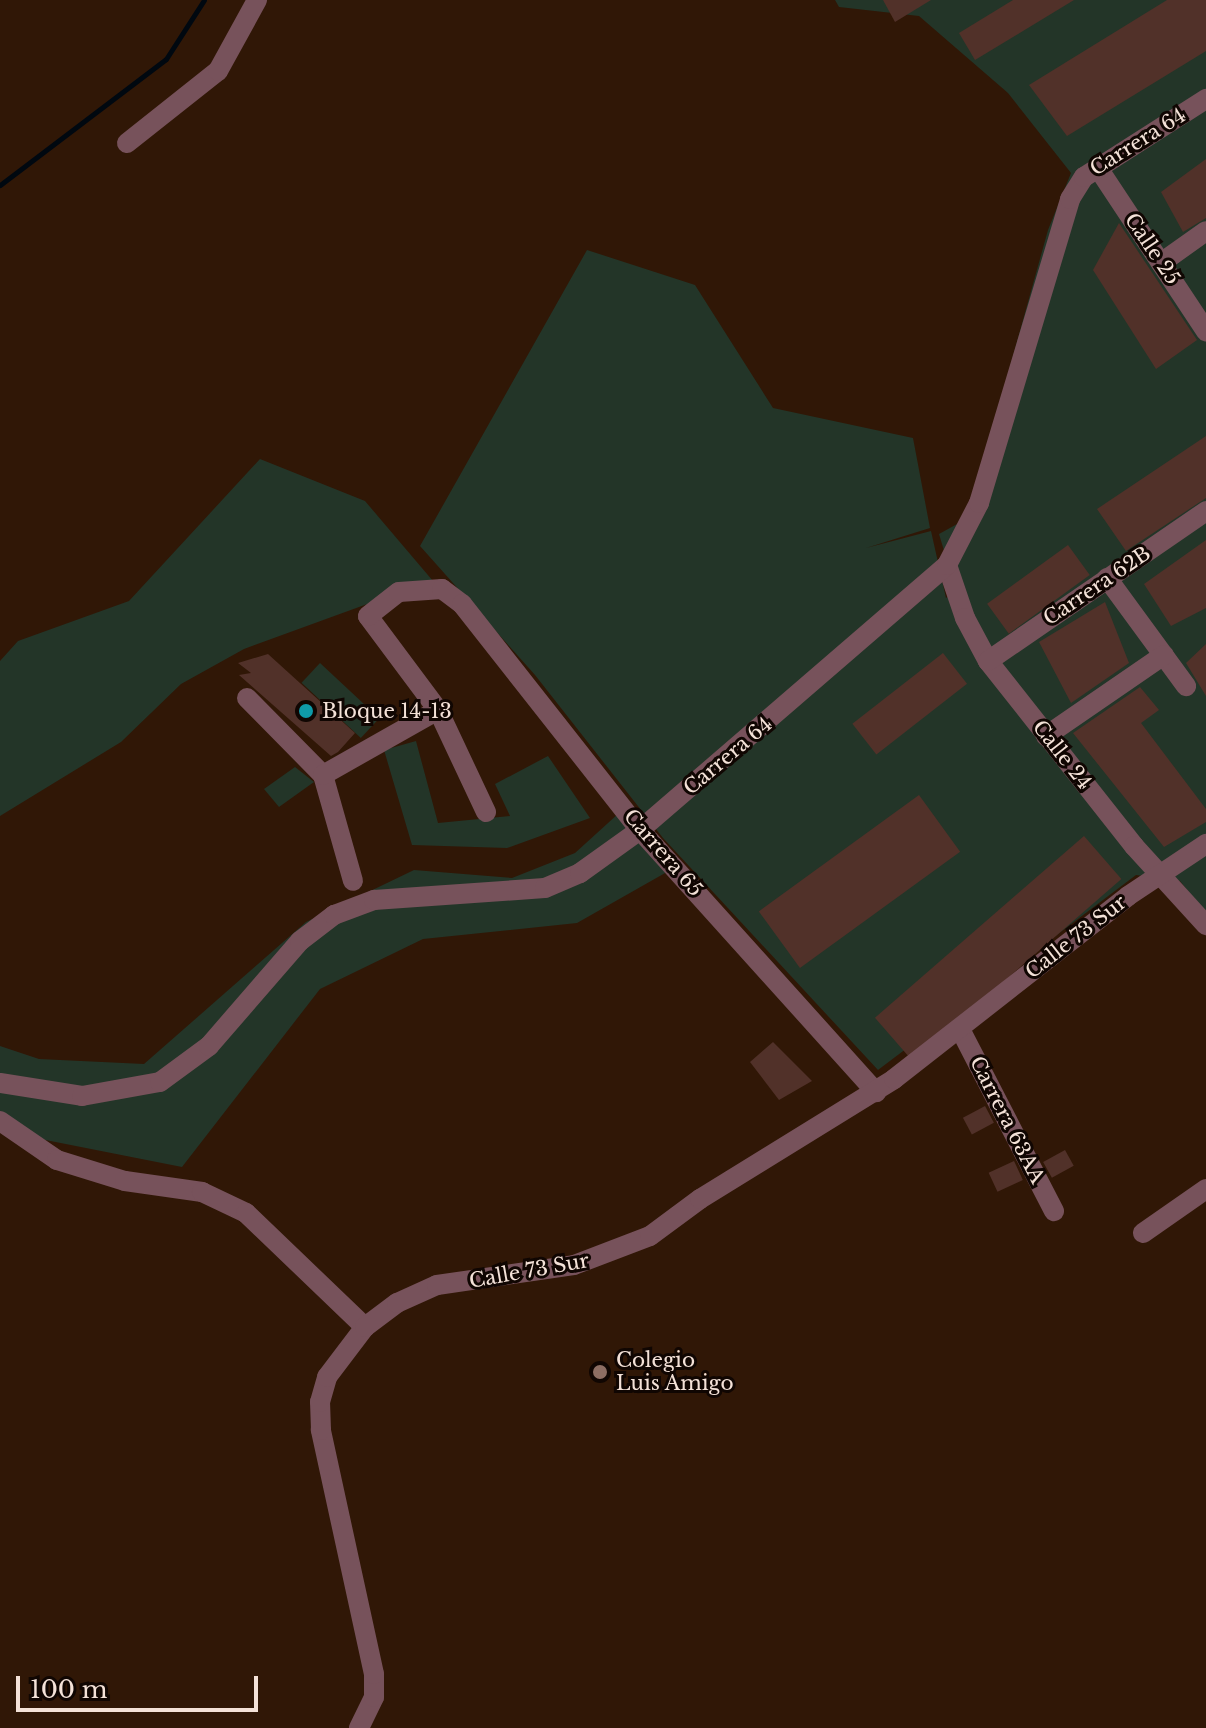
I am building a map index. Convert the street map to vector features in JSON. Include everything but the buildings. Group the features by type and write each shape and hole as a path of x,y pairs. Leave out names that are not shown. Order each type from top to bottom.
{"street":[{"path":"127,143 218,71 257,0"},
{"name":"Carrera 64","path":"0,1083 82,1096 160,1082 209,1046 300,941 334,915 374,900 545,888 580,873 640,830 947,565 979,503 1070,199 1084,177 1206,99"},
{"name":"Calle 25","path":"1098,168 1206,331"},
{"path":"1161,263 1206,231"},
{"name":"Carrera 62B","path":"988,661 1206,511"},
{"name":"Calle 24","path":"947,565 965,618 988,661 1159,873 1206,925"},
{"path":"1107,578 1186,686"},
{"name":"Carrera 65","path":"438,710 368,616 387,598 413,588 442,589 462,604 640,830 876,1092"},
{"path":"1046,736 1164,655"},
{"path":"247,698 323,775 353,881"},
{"path":"323,775 438,710 486,812"},
{"name":"Calle 73 Sur","path":"359,1728 374,1697 374,1674 321,1430 320,1402 327,1377 365,1327 397,1303 437,1285 574,1265 614,1253 650,1236 700,1199 876,1092 1159,873 1206,844"},
{"name":"Carrera 63AA","path":"960,1029 1054,1211"},
{"path":"0,1121 57,1160 125,1181 202,1192 246,1213 365,1327"},
{"path":"1143,1233 1206,1189"}],"green space":[{"path":"835,0 1206,0 1206,914 1180,881 1136,875 878,1070 663,838 535,675 420,546 587,250 695,285 773,408 913,438 930,528 866,548 931,531 946,598 956,591 939,534 968,518 1048,230 1071,173 1008,93 919,16 839,7"},
{"path":"260,459 365,501 433,581 396,583 381,599 244,649 181,684 121,742 0,816 0,661 18,641 129,601"},
{"path":"320,663 379,718 361,738 302,683"},
{"path":"416,741 438,823 510,816 495,784 548,756 590,818 507,848 412,845 384,750"},
{"path":"295,767 314,782 279,807 264,789"},
{"path":"630,803 681,864 577,923 423,939 320,989 182,1167 0,1131 0,1046 39,1059 144,1064 306,922 414,870 512,878 575,853"}],"waterway":[{"path":"0,185 166,59 204,0"}],"place":[{"name":"Bloque 14-13","path":"306,711"},
{"name":"Colegio Luis Amigo","path":"600,1372"}]}
